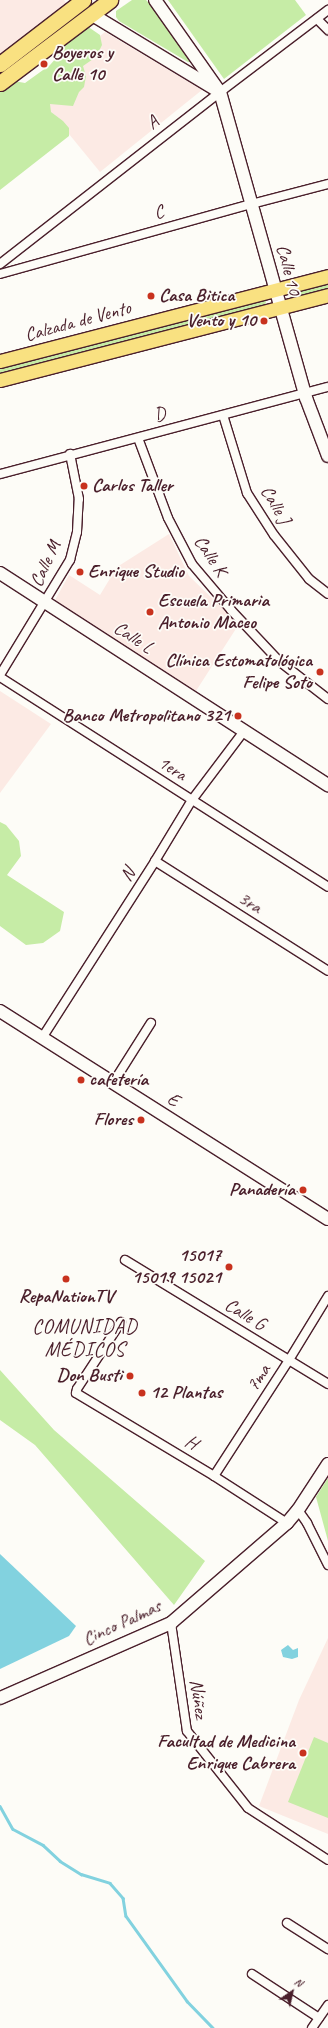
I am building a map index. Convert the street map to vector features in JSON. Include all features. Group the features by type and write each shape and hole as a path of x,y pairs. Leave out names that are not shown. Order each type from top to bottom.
{"highway":[{"path":"0,83 110,0"},
{"path":"0,64 80,1"}],"main road":[{"name":"Calzada de Vento","path":"0,361 328,276"},
{"name":"Calzada de Vento","path":"0,380 328,295"}],"street":[{"name":"Calle 10","path":"155,0 220,92 280,308 305,392 328,456"},
{"name":"A","path":"0,264 220,92 328,10"},
{"path":"91,14 220,92"},
{"path":"317,19 328,30"},
{"name":"C","path":"0,274 328,184"},
{"name":"D","path":"0,474 70,454 138,438 328,387"},
{"name":"Calle J","path":"223,415 247,493 274,535 309,579 328,594"},
{"name":"Calle K","path":"138,438 168,518 192,564 231,610 279,661 328,698"},
{"name":"Calle M","path":"0,676 70,560 77,532 79,498 70,454"},
{"name":"Calle L","path":"0,573 328,785"},
{"name":"1era","path":"0,676 328,886"},
{"name":"N","path":"42,1038 156,861 192,800 244,731"},
{"name":"3ra","path":"156,861 328,971"},
{"name":"E","path":"0,1011 328,1219"},
{"path":"113,1083 151,1023"},
{"name":"Calle G","path":"126,1260 328,1384"},
{"name":"7ma","path":"214,1476 289,1360 328,1296"},
{"name":"H","path":"121,1322 77,1389 76,1393 214,1476 287,1523"},
{"name":"Cinco Palmas","path":"0,1698 171,1623 287,1523 298,1510 328,1464"},
{"path":"298,1510 307,1523 328,1565"},
{"name":"Núñez","path":"171,1623 187,1731 248,1808 328,1860"},
{"path":"287,1923 328,1949"},
{"path":"252,1974 319,2018"},
{"path":"312,2028 328,2005"}],"shaded area":[{"path":"0,0 64,0 66,3 0,54"},
{"path":"105,32 202,90 100,172 33,90"},
{"name":"Escuela Primaria Antonio Maceo","path":"169,534 189,576 239,624 196,691 55,600 69,575 100,595 117,567"},
{"path":"0,691 51,724 0,793"},
{"name":"Facultad de Medicina Enrique Cabrera","path":"328,1638 328,1834 259,1806 299,1700"}],"green space":[{"path":"132,0 146,0 150,4 193,62 188,62 119,21 116,17 116,11"},
{"path":"168,0 295,0 306,15 224,79"},
{"path":"87,26 100,35 102,45 96,57 83,66 86,76 84,87 79,92 73,106 50,104 51,112 63,121 69,128 69,136 0,190 0,92 14,81 25,83 50,65 64,49 67,39"},
{"path":"328,280 328,290 293,299 289,295 292,290"},
{"path":"265,299 265,306 0,378 0,366"},
{"path":"0,822 6,825 19,841 21,856 7,875 64,912 60,931 43,943 26,945 0,926"},
{"path":"0,1370 54,1430 205,1561 174,1605 35,1445 0,1420"},
{"path":"328,1478 328,1541 316,1497"},
{"path":"314,1737 328,1743 328,1818 288,1802"}],"water":[{"path":"0,1554 76,1626 69,1636 0,1669"},
{"path":"288,1645 293,1650 298,1648 298,1657 292,1659 283,1657 281,1650"}],"waterway":[{"path":"0,1806 13,1829 43,1845 60,1861 81,1874 110,1883 123,1898 126,1916 187,2001 213,2028"}],"place":[{"name":"Boyeros y Calle 10","path":"44,64"},
{"name":"Casa Bitica","path":"151,296"},
{"name":"Vento y 10","path":"264,321"},
{"name":"Carlos Taller","path":"84,486"},
{"name":"Enrique Studio","path":"80,572"},
{"name":"Escuela Primaria Antonio Maceo","path":"150,612"},
{"name":"Clínica Estomatológica Felipe Soto","path":"320,672"},
{"name":"Banco Metropolitano 321","path":"238,716"},
{"name":"cafetería","path":"81,1080"},
{"name":"Flores","path":"141,1120"},
{"name":"Panadería","path":"303,1190"},
{"name":"15017 15019 15021","path":"229,1267"},
{"name":"RepaNationTV","path":"66,1279"},
{"name":"Don Busti","path":"130,1376"},
{"name":"12 Plantas","path":"142,1393"},
{"name":"Facultad de Medicina Enrique Cabrera","path":"303,1753"}],"district":[{"name":"COMUNIDAD MÉDICOS","path":"85,1338"}]}
